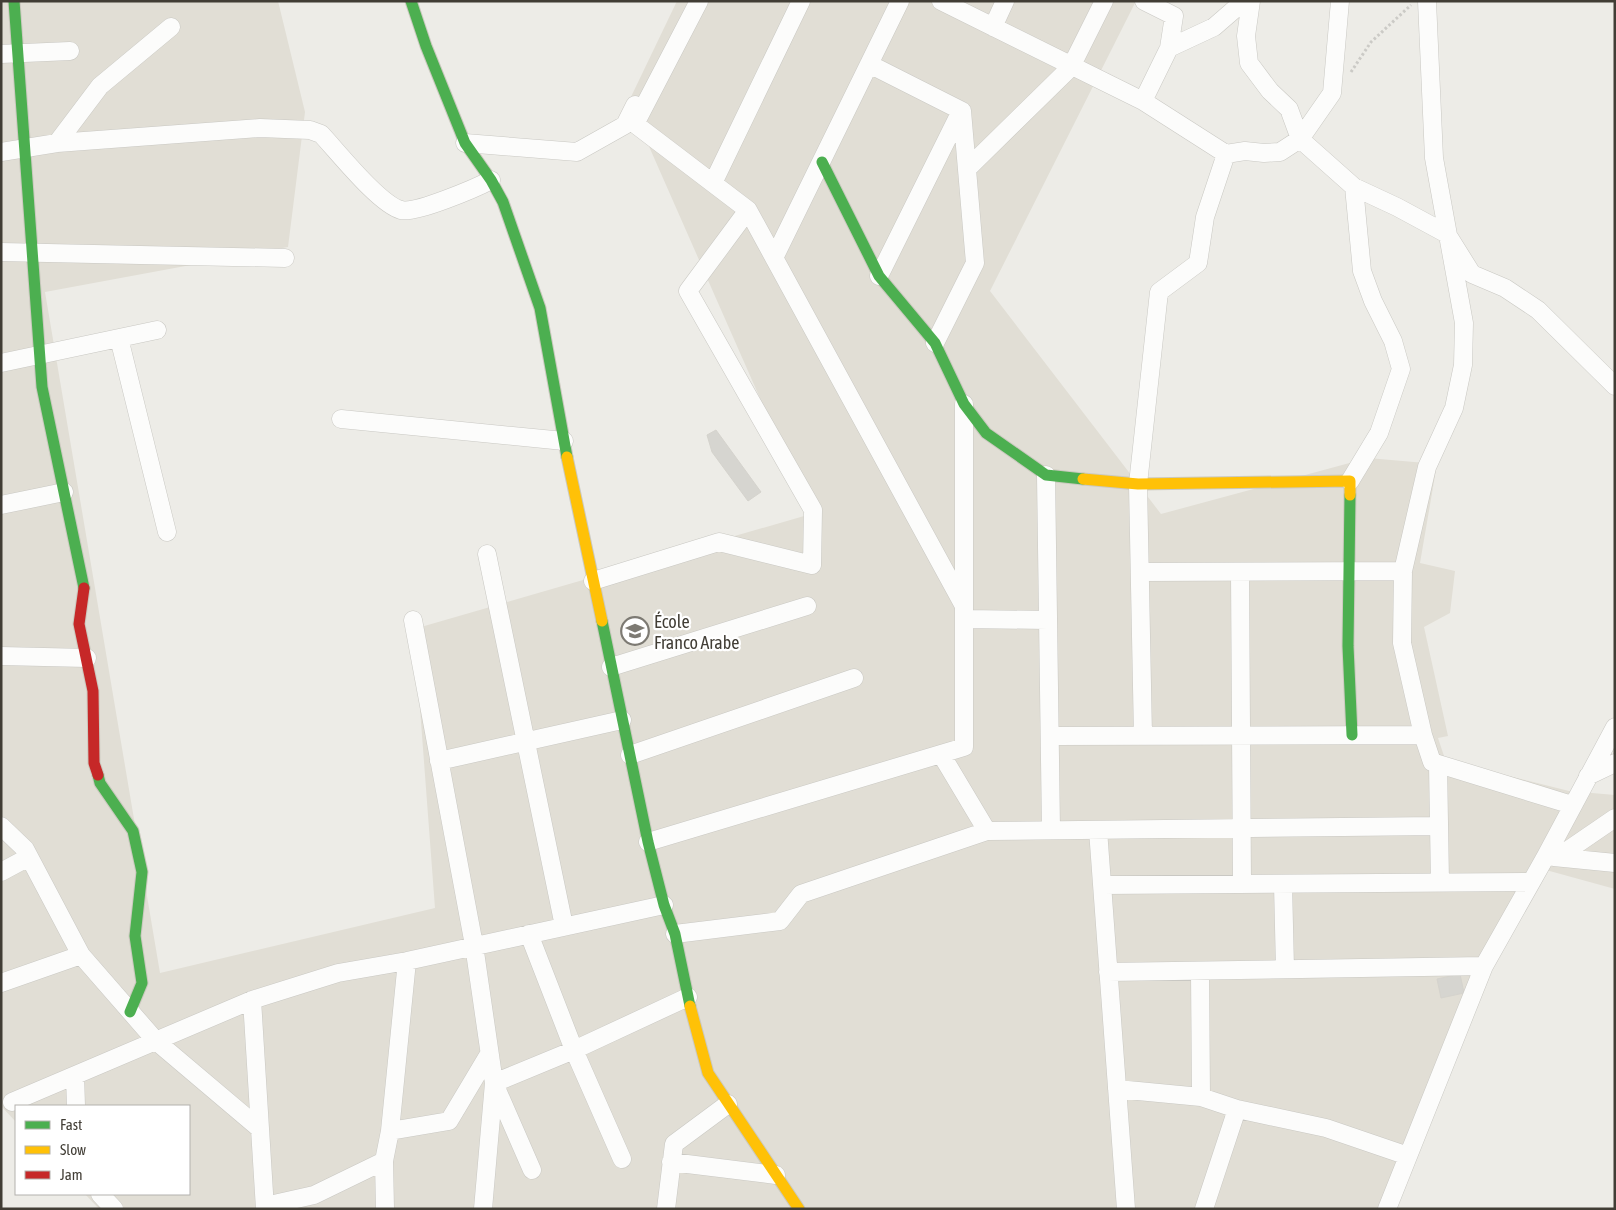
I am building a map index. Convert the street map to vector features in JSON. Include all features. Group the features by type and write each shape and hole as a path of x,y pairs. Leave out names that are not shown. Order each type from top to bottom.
{"street":[{"path":"14,1 10,53 24,150 42,386 85,592 80,624 94,691 94,762 100,783 132,831 142,872 135,936 142,983 130,1012"},
{"path":"411,1 426,46 465,144 492,180 503,202 540,308 564,441 648,842 664,905 676,934 688,997 708,1073 799,1209"},
{"path":"465,144 577,152 625,125 686,1"},
{"path":"699,1 635,124 748,210 964,613"},
{"path":"713,183 800,1"},
{"path":"774,258 900,1"},
{"path":"941,1 1143,102 1226,154 1246,151 1264,154 1280,152 1300,139 1332,92 1340,1"},
{"path":"993,27 1005,1"},
{"path":"966,169 1072,67 1104,1"},
{"path":"1143,102 1169,48 1174,16 1144,1"},
{"path":"1169,48 1214,27 1244,1"},
{"path":"1251,1 1246,36 1249,63 1270,91 1289,109 1300,139 1354,187 1397,207 1447,234 1472,274 1506,288 1538,310 1615,386"},
{"path":"1427,1 1434,158 1464,323 1462,365 1454,408 1427,467 1403,571 1402,643 1423,735 1432,762 1572,805"},
{"path":"57,143 100,86 171,28"},
{"path":"10,53 70,51"},
{"path":"869,64 962,111"},
{"path":"935,343 975,262 962,111"},
{"path":"878,276 962,111"},
{"path":"1,152 24,150 57,143 260,128 310,130 321,134 386,204 402,211 454,198 492,180"},
{"path":"1143,736 1138,484 1159,292 1198,263 1205,217 1226,154"},
{"path":"822,162 878,276 935,343 964,404 986,433 1046,475 1138,484 1350,481"},
{"path":"1352,735 1348,646 1350,481 1378,433 1401,369 1393,341 1373,301 1362,271 1354,187"},
{"path":"593,581 719,542 812,565 814,510 688,291 748,210"},
{"path":"1,252 285,258"},
{"path":"1,364 157,330"},
{"path":"119,338 167,532"},
{"path":"648,842 964,747 964,404"},
{"path":"342,419 564,441"},
{"path":"1046,475 1051,830"},
{"path":"1,506 64,492"},
{"path":"487,554 564,926"},
{"path":"1140,572 1403,571"},
{"path":"1240,572 1239,736 1242,884"},
{"path":"611,667 807,606"},
{"path":"964,613 1048,620"},
{"path":"412,620 474,945 494,1083 483,1209"},
{"path":"1,656 86,658"},
{"path":"630,755 854,678"},
{"path":"439,761 622,720"},
{"path":"1552,856 1572,805 1615,727"},
{"path":"1050,736 1423,735"},
{"path":"941,754 987,831"},
{"path":"1588,776 1615,763"},
{"path":"1438,764 1440,883"},
{"path":"1387,1209 1484,966 1530,882 1552,856 1615,818"},
{"path":"1,826 25,849 81,955 156,1041 260,1129"},
{"path":"676,934 780,921 800,894 987,831 1439,826"},
{"path":"1098,830 1126,1209"},
{"path":"1552,856 1615,863"},
{"path":"1,872 29,857"},
{"path":"1102,885 1530,882"},
{"path":"1282,884 1285,970"},
{"path":"10,1100 75,1076 252,1000 338,973 407,961 664,905"},
{"path":"529,934 574,1050 622,1159"},
{"path":"1,983 81,955"},
{"path":"385,1209 384,1160 390,1131 407,961"},
{"path":"1108,972 1484,966"},
{"path":"1200,971 1201,1098"},
{"path":"494,1083 574,1050 688,997"},
{"path":"252,1000 265,1207 314,1195 384,1160"},
{"path":"390,1131 449,1121 490,1054"},
{"path":"75,1076 76,1105"},
{"path":"494,1083 532,1170"},
{"path":"1117,1089 1201,1098 1237,1109 1326,1128 1408,1156"},
{"path":"666,1209 674,1144 728,1104"},
{"path":"1204,1209 1237,1109"},
{"path":"671,1162 776,1175"},
{"path":"101,1195 114,1209"}],"path":[{"path":"1332,92 1358,64 1371,42 1415,1"}],"shaded area":[{"path":"1,1 278,1 305,112 288,247 45,292 160,973 435,908 414,629 811,514 629,101 677,1 1136,1 990,291 1161,514 1368,458 1437,464 1420,563 1455,571 1450,613 1424,627 1448,736 1438,738 1444,756 1461,764 1569,791 1615,795 1615,889 1546,870 1479,990 1395,1209 99,1209 86,1195 190,1195 190,1105 15,1105 15,1121 1,1106"}],"building":[{"path":"716,430 761,492 748,501 712,452 707,435"},
{"path":"1460,974 1464,993 1441,998 1437,979"}],"traffic: fast":[{"path":"14,1 42,387 84,588"},
{"path":"411,1 426,46 465,143 491,180 503,202 540,308 567,457"},
{"path":"822,162 879,276 935,343 964,404 986,433 1046,475 1083,479"},
{"path":"1350,495 1348,646 1352,735"},
{"path":"602,621 648,842 664,905 675,934 690,1006"},
{"path":"98,775 100,783 133,831 142,872 135,936 142,983 130,1012"}],"traffic: slow":[{"path":"567,457 602,621"},
{"path":"1083,479 1138,484 1350,481 1350,495"},
{"path":"690,1006 708,1073 799,1209"}],"traffic: jam":[{"path":"84,588 79,624 93,691 94,763 98,775"}],"place":[{"name":"École Franco Arabe","path":"635,631"}]}
